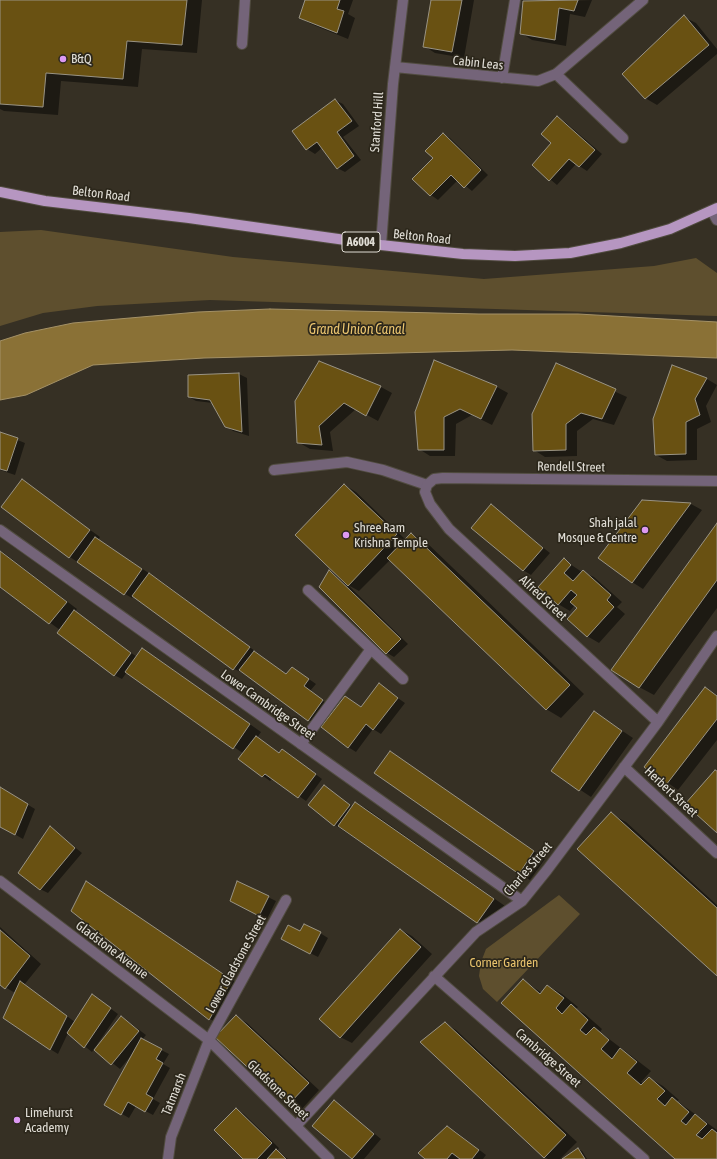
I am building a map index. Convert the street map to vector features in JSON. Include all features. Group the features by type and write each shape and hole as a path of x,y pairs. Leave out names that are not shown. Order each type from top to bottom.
{"main road":[{"name":"Belton Road","path":"0,192 45,201 189,218 381,245 463,254 515,256 570,253 621,243 670,229 714,209"}],"street":[{"path":"242,44 245,0"},
{"name":"Stanford Hill","path":"381,245 395,67 403,0"},
{"path":"502,78 515,0"},
{"name":"Cabin Leas","path":"395,67 538,81 556,74 643,0"},
{"path":"556,74 623,138"},
{"path":"714,209 717,220"},
{"path":"274,470 347,462 383,470 427,484"},
{"name":"Rendell Street","path":"427,484 434,479 443,478 717,481"},
{"name":"Alfred Street","path":"427,484 425,492 430,504 449,529 658,722"},
{"name":"Lower Cambridge Street","path":"0,530 522,900"},
{"path":"308,590 403,679"},
{"name":"Charles Street","path":"296,1126 476,932 522,900 547,870 658,722 717,636"},
{"path":"301,744 371,649"},
{"name":"Herbert Street","path":"624,767 717,853"},
{"name":"Gladstone Avenue","path":"0,881 209,1040"},
{"name":"Lower Gladstone Street","path":"209,1040 286,900"},
{"name":"Cambridge Street","path":"434,976 644,1159"},
{"name":"Gladstone Street","path":"209,1040 329,1159"},
{"name":"Tatmarsh","path":"168,1159 171,1137 209,1040"}],"green space":[{"path":"41,230 233,257 484,279 654,266 696,258 717,273 717,316 210,300 97,306 43,313 0,326 0,232"},
{"name":"Corner Garden","path":"559,895 580,914 497,1002 483,989 479,976 481,962 486,949"}],"water":[{"name":"Grand Union Canal","path":"270,309 479,314 578,314 717,322 717,358 512,350 204,358 93,365 26,395 0,400 0,341 25,333 73,323 198,312"}],"building":[{"name":"B&Q","path":"0,0 187,0 182,45 127,41 123,79 46,73 43,107 0,104"},
{"path":"305,0 340,0 337,9 344,11 337,33 299,18"},
{"path":"431,0 462,0 452,52 423,47"},
{"path":"578,0 574,11 559,8 555,40 520,34 523,1"},
{"path":"684,15 709,45 645,99 622,74"},
{"path":"335,99 352,121 337,132 354,156 337,169 317,142 306,150 292,131"},
{"path":"557,116 595,150 579,167 569,159 549,181 532,165 551,143 541,134"},
{"path":"443,133 481,170 464,188 451,175 430,196 412,179 433,158 425,151"},
{"path":"434,360 497,386 481,419 460,409 444,417 444,450 418,450 415,412"},
{"path":"319,361 381,386 366,416 344,403 319,426 322,445 297,443 295,401"},
{"path":"556,363 616,389 602,419 581,413 566,424 566,450 533,451 532,414"},
{"path":"672,365 707,378 695,399 700,415 686,422 686,454 655,455 653,419"},
{"path":"239,373 242,432 225,427 210,400 188,397 188,375"},
{"path":"0,432 18,438 7,471 0,469"},
{"path":"22,479 90,530 69,558 1,507"},
{"name":"Shree Ram Krishna Temple","path":"344,484 397,534 348,586 295,535"},
{"name":"Shah jalal Mosque & Centre","path":"642,500 691,503 632,583 598,558"},
{"path":"491,504 543,548 523,571 471,528"},
{"path":"717,523 717,580 639,688 611,670"},
{"path":"411,533 570,685 546,710 387,558"},
{"path":"95,537 142,569 124,595 77,562"},
{"path":"0,551 67,602 49,624 0,587"},
{"path":"564,558 571,565 564,573 573,581 583,570 611,595 607,600 614,607 587,637 567,619 577,608 570,602 577,595 571,590 558,605 538,587"},
{"path":"329,570 401,639 386,654 319,587"},
{"path":"149,573 250,647 233,670 132,596"},
{"path":"74,610 131,653 114,676 57,633"},
{"path":"142,648 250,724 233,749 125,672"},
{"path":"254,651 286,674 292,667 309,679 304,686 323,700 308,721 239,670"},
{"path":"379,683 398,698 373,730 366,724 348,748 321,727 345,696 361,707"},
{"path":"705,687 717,696 717,719 666,785 644,767"},
{"path":"594,711 622,731 579,791 551,771"},
{"path":"256,736 279,753 282,749 316,774 298,798 265,774 262,777 238,759"},
{"path":"390,751 534,851 519,874 374,773"},
{"path":"715,770 717,771 717,833 685,804"},
{"path":"324,785 350,805 334,826 308,805"},
{"path":"0,787 28,804 15,835 0,827"},
{"path":"355,802 494,899 477,923 338,826"},
{"path":"611,812 717,908 717,976 577,849"},
{"path":"50,826 75,848 40,890 18,873"},
{"path":"86,881 232,980 209,1020 71,911"},
{"path":"237,881 269,896 259,916 230,901"},
{"path":"304,924 321,932 310,954 281,939 288,925 300,931"},
{"path":"400,929 421,947 340,1038 319,1019"},
{"path":"0,930 30,956 5,989 0,985"},
{"path":"523,979 540,994 547,985 564,998 556,1008 562,1014 571,1004 588,1020 580,1030 586,1035 594,1027 609,1040 601,1049 612,1059 620,1048 637,1062 627,1073 641,1085 649,1077 665,1091 657,1099 665,1106 672,1097 689,1112 681,1121 686,1125 695,1114 707,1124 696,1135 702,1139 712,1129 717,1133 717,1159 675,1159 501,1003"},
{"path":"20,981 67,1016 50,1050 3,1018"},
{"path":"92,994 111,1008 84,1048 67,1033"},
{"path":"236,1015 309,1083 288,1105 215,1037"},
{"path":"121,1016 139,1031 111,1065 94,1050"},
{"path":"445,1022 566,1135 544,1158 420,1042"},
{"path":"141,1038 162,1049 156,1059 163,1063 146,1094 153,1098 145,1112 128,1102 121,1115 104,1105"},
{"path":"334,1100 374,1134 352,1159 312,1126"},
{"path":"236,1108 272,1143 257,1159 243,1159 214,1130"},
{"path":"447,1126 479,1150 472,1159 460,1159 452,1153 447,1159 425,1159 418,1153"},
{"path":"578,1148 585,1159 562,1159"},
{"path":"276,1149 286,1159 267,1159"}],"place":[{"name":"B&Q","path":"63,59"},
{"name":"Shah jalal Mosque & Centre","path":"645,530"},
{"name":"Shree Ram Krishna Temple","path":"346,535"},
{"name":"Limehurst Academy","path":"17,1120"}]}
